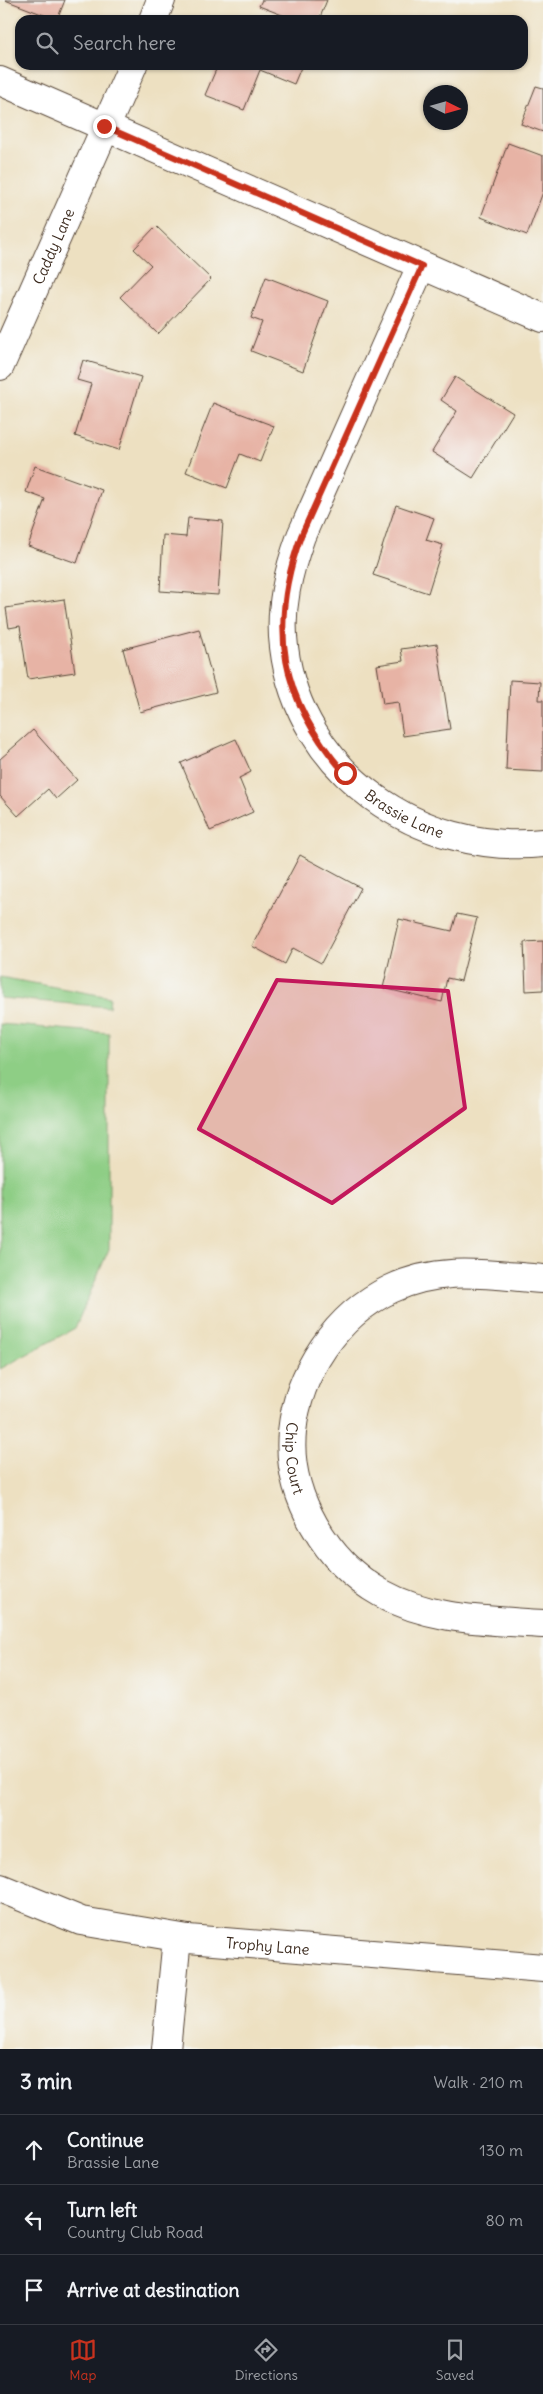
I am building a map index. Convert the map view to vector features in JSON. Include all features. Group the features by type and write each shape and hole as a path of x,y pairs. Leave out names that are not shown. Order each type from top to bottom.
{"street":[{"path":"155,15 162,0"},
{"name":"Caddy Lane","path":"0,366 104,126 131,70"},
{"path":"0,81 543,318"},
{"name":"Brassie Lane","path":"422,266 291,562 285,590 282,619 289,675 298,702 326,752 345,773 385,806 426,828 472,842 495,844 543,843"},
{"name":"Chip Court","path":"543,1279 457,1272 426,1276 390,1289 357,1310 330,1337 311,1367 299,1397 292,1433 294,1465 300,1495 313,1525 330,1549 353,1572 380,1593 429,1612 450,1617 543,1624"},
{"name":"Trophy Lane","path":"0,1888 81,1921 177,1938 543,1968"},
{"path":"166,2049 177,1938"}],"highlighted area":[{"path":"277,980 448,991 465,1108 332,1203 199,1129"}],"green space":[{"path":"0,977 110,997 109,1007 0,998"},
{"path":"0,1024 109,1033 109,1249 75,1328 0,1369"}],"building":[{"path":"5,0 65,0 59,15 44,15"},
{"path":"262,0 327,0 321,15 282,15 259,6"},
{"path":"216,70 260,70 244,110 205,95"},
{"path":"260,70 300,70 294,84"},
{"path":"536,86 543,88 543,132 521,124"},
{"path":"508,143 543,156 543,192 527,235 481,217"},
{"path":"156,226 211,279 158,334 120,297 151,265 134,249"},
{"path":"266,277 328,301 303,371 251,351 262,322 251,318"},
{"path":"83,360 141,377 119,450 75,436 91,384 77,380"},
{"path":"455,377 513,413 473,478 432,452 457,411 441,400"},
{"path":"213,403 274,426 260,462 240,454 227,488 186,472"},
{"path":"35,466 102,490 77,563 28,546 45,499 26,492"},
{"path":"396,505 434,518 426,540 443,545 428,593 373,575"},
{"path":"188,518 223,521 218,595 160,591 163,535 186,537"},
{"path":"64,599 75,672 28,679 20,626 9,628 6,608"},
{"path":"199,629 216,692 140,712 123,649"},
{"path":"437,644 450,729 403,736 398,702 383,704 377,665 403,661 401,649"},
{"path":"510,680 540,682 539,700 543,700 543,772 506,770"},
{"path":"33,730 77,780 56,799 48,789 18,816 0,796 0,759"},
{"path":"236,739 251,772 239,778 253,812 210,831 181,763"},
{"path":"300,855 361,888 321,963 293,948 285,964 252,946"},
{"path":"457,914 477,918 461,981 447,978 442,1002 383,988 399,919 452,931"},
{"path":"543,941 543,990 526,991 524,942"}],"route":[{"path":"104,126 422,266 301,536 291,562 285,590 282,619 289,675 298,702 310,728 326,752 345,773"}]}
